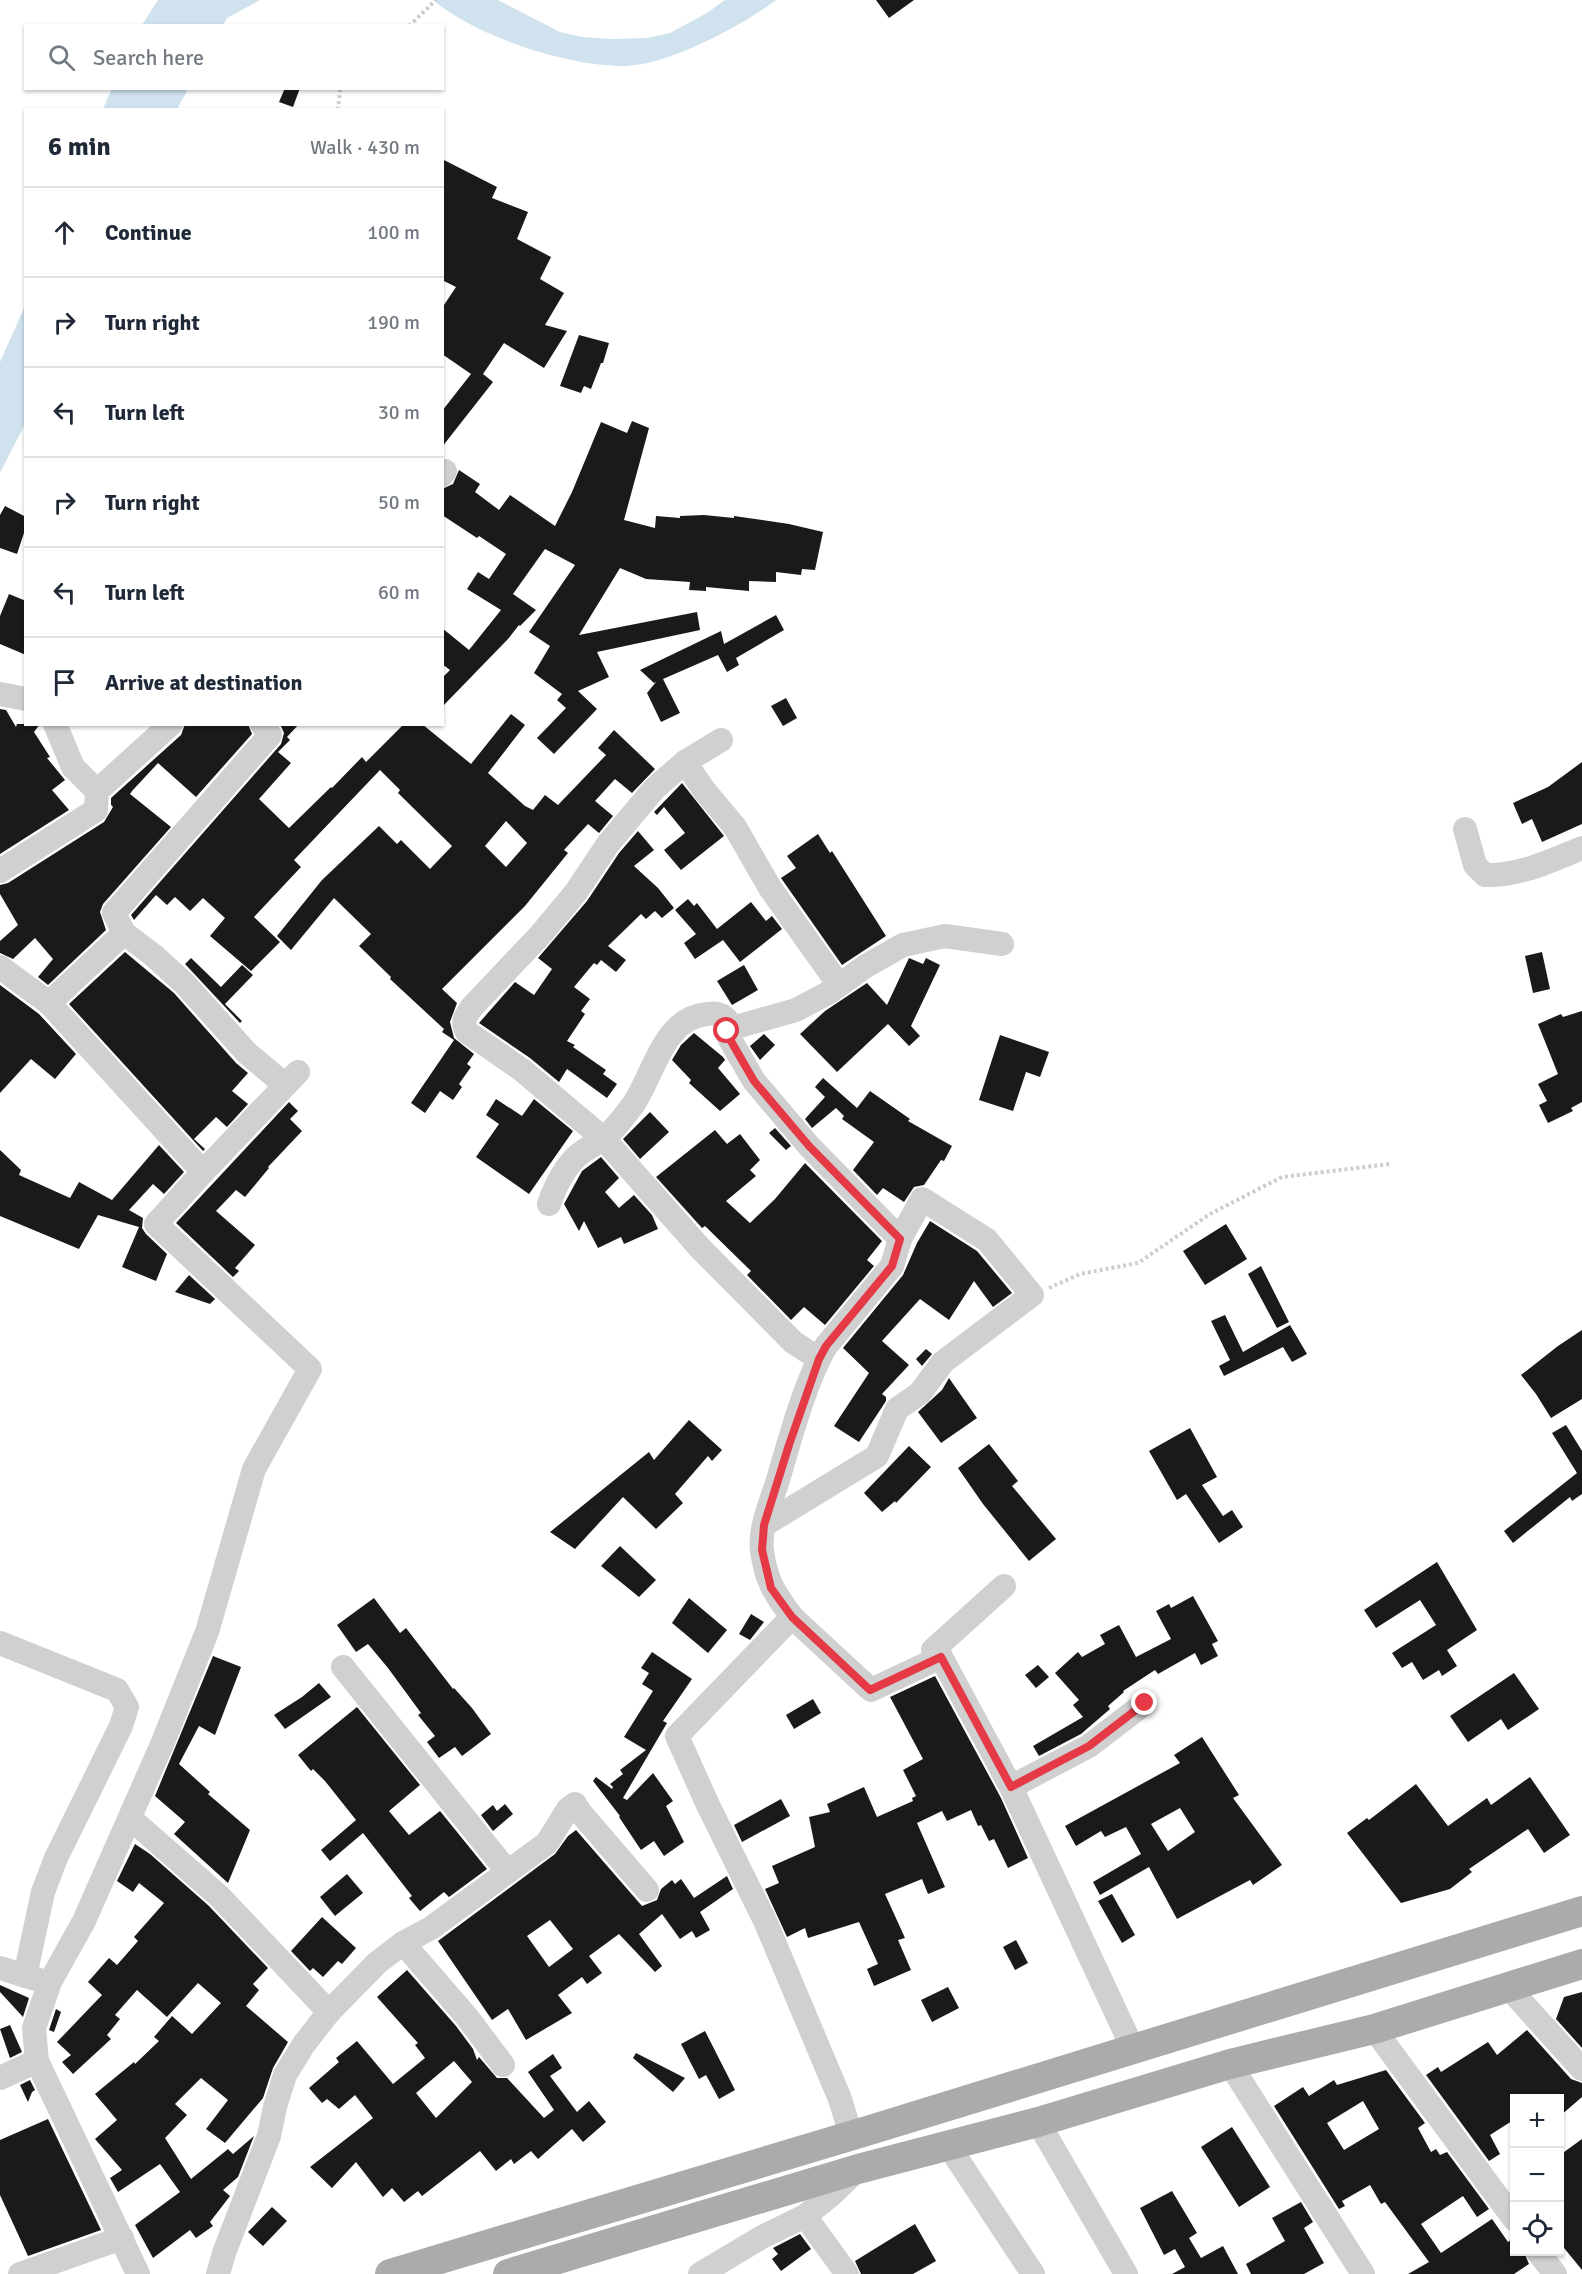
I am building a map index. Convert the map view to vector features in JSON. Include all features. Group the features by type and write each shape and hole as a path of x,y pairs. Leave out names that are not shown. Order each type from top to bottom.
{"main road":[{"path":"390,2274 1582,1911"},
{"path":"508,2274 858,2169 1038,2122 1230,2064 1374,2029 1582,1964"}],"street":[{"path":"0,694 24,699"},
{"path":"56,726 73,767 97,791"},
{"path":"0,871 96,810 97,791 169,726"},
{"path":"138,2274 37,2061 34,2028 50,1982 84,1921 131,1820 207,1632 254,1469 310,1369 156,1224 291,1079 247,1053 184,983 124,933 114,913 270,735 263,726"},
{"path":"721,740 685,762 655,788 608,844 576,892 464,1019 464,1025 467,1032 522,1070 604,1139 700,1248 793,1342 819,1359"},
{"path":"685,762 704,790 735,827 770,888 838,986"},
{"path":"1465,829 1475,866 1485,875 1506,876 1582,848"},
{"path":"49,1003 124,933"},
{"path":"900,1239 809,1146 754,1081 727,1031 796,1011 903,945 945,936 1002,944"},
{"path":"0,967 49,1003 203,1172"},
{"path":"549,1204 556,1185 574,1160 589,1146 604,1139 633,1105 665,1044 678,1027 695,1015 710,1013 722,1015 728,1019 732,1028"},
{"path":"764,1525 877,1456 897,1409 920,1393 943,1362 1032,1295 987,1240 922,1199 900,1239 892,1266 826,1346 819,1359 764,1525 762,1550 771,1588 792,1617 870,1690 941,1657"},
{"path":"1004,1586 933,1650 941,1657 1011,1787 1132,2049"},
{"path":"792,1617 677,1736 766,1923 840,2099 851,2135"},
{"path":"0,1643 117,1690 127,1707 121,1726 56,1858 44,1892 26,1976"},
{"path":"343,1667 507,1871"},
{"path":"1011,1787 1089,1746 1145,1703"},
{"path":"218,2274 269,2136 285,2075 304,2044 329,2012 377,1963 403,1942 431,1928 546,1843 568,1809 575,1804 646,1890"},
{"path":"131,1820 219,1896 329,2012"},
{"path":"403,1942 467,2017 503,2065"},
{"path":"0,1968 50,1982"},
{"path":"1508,1987 1582,2069"},
{"path":"1374,2029 1510,2212"},
{"path":"0,2078 37,2061"},
{"path":"1230,2064 1363,2274"},
{"path":"1038,2122 1126,2274"},
{"path":"948,2145 1033,2274"},
{"path":"713,2271 762,2237 805,2216 858,2169"},
{"path":"805,2216 846,2274"},
{"path":"20,2274 122,2238"},
{"path":"1541,2256 1555,2274"}],"path":[{"path":"411,24 436,0"},
{"path":"338,108 340,90"},
{"path":"1032,1295 1080,1274 1138,1263 1210,1214 1282,1177 1390,1164"}],"water":[{"path":"158,0 260,0 227,18 224,24 143,24"},
{"path":"433,0 498,0 560,32 582,37 611,39 648,38 670,33 707,13 725,0 776,0 725,32 683,52 643,64 626,66 578,61 525,47 474,26"},
{"path":"111,90 187,90 178,108 103,108"},
{"path":"24,308 24,426 0,473 0,362"}],"building":[{"path":"876,0 914,0 889,18"},
{"path":"284,90 299,90 293,107 279,102"},
{"path":"444,160 497,187 492,198 528,212 517,239 551,257 540,279 564,293 545,325 567,331 544,368 504,343 483,374 493,382 444,444 444,408 471,374 444,355 444,305 456,287 444,281"},
{"path":"579,335 609,343 591,389 584,386 581,393 560,386"},
{"path":"632,421 649,428 624,520 655,528 656,516 680,518 680,516 704,515 734,518 734,516 789,524 823,532 815,570 802,569 801,575 776,572 776,582 749,581 749,591 706,587 706,591 689,590 690,582 646,579 620,568 579,635 697,612 700,630 597,652 609,677 578,691 597,709 554,754 537,738 566,708 557,700 562,694 534,673 550,646 529,632 575,565 545,549 513,594 536,610 444,705 444,676 450,670 444,666 444,630 469,650 501,610 467,589 478,572 489,579 506,554 444,516 444,488 453,484 459,470 480,484 475,492 499,510 510,495 555,526 601,422 627,433"},
{"path":"5,506 24,516 24,533 17,554 0,548 0,515"},
{"path":"9,594 24,600 24,654 0,644 0,616"},
{"path":"776,615 784,630 736,658 739,665 727,672 718,655 663,679 680,713 661,722 647,693 656,682 654,683 640,670 721,631 724,644"},
{"path":"786,698 797,718 783,726 771,706"},
{"path":"0,709 6,710 16,727 17,724 38,726 34,732 50,757 47,758 65,780 52,790 69,810 0,854"},
{"path":"511,714 525,725 488,773 525,806 533,810 545,795 558,805 606,755 598,748 614,730 655,769 632,793 615,779 595,801 613,816 599,833 588,824 564,850 568,853 525,906 442,989 457,1003 450,1022 454,1038 474,1054 467,1064 471,1067 459,1084 462,1087 453,1100 440,1091 425,1113 411,1103 454,1040 442,1032 444,1029 390,979 391,977 359,946 371,934 334,898 291,950 277,936 322,880 379,826 397,844 401,840 430,869 452,846 398,793 400,790 380,770 294,860 301,867 254,917 280,942 251,971 210,936 225,918 203,898 190,911 175,897 167,905 156,895 134,920 131,915 281,744 284,733 281,726 297,726 287,737 290,740 278,752 291,763 259,799 289,828 362,757 366,762 402,726 424,726 471,764","holes":["506,821 527,843 506,867 485,846"]},
{"path":"184,726 249,726 252,734 196,797 158,763 132,791 130,794 171,827 103,904 100,912 106,930 48,985 38,977 53,959 35,938 13,959 0,953 0,941 18,925 0,894 0,885 8,883 104,822 113,807 111,798 181,735"},
{"path":"1582,762 1582,824 1542,842 1532,819 1522,824 1513,803 1548,787"},
{"path":"682,783 724,836 681,870 664,850 685,833 664,807 657,815 654,812"},
{"path":"638,831 654,850 634,866 658,888 674,908 662,918 655,911 646,919 641,914 608,946 626,960 616,972 601,960 597,965 594,963 574,987 590,999 581,1011 585,1014 567,1041 606,1070 603,1074 617,1084 607,1098 567,1069 559,1082 530,1058 479,1023 515,982 534,995 552,969 538,958 587,901 619,853"},
{"path":"818,834 830,853 832,851 886,936 842,965 781,878 796,868 787,856"},
{"path":"688,899 694,906 697,903 717,929 751,902 766,921 772,916 782,929 740,962 723,940 695,959 684,943 696,934 675,910"},
{"path":"125,952 174,993 236,1063 248,1073 232,1091 248,1104 227,1127 216,1117 194,1139 205,1149 203,1151 69,1004"},
{"path":"1542,952 1550,989 1533,993 1525,956"},
{"path":"191,958 221,987 242,965 253,975 225,1004 242,1021 240,1023 185,964"},
{"path":"909,958 923,964 926,958 940,965 911,1026 920,1036 909,1046 888,1024 837,1072 800,1034 825,1011 867,983 887,1005"},
{"path":"744,965 758,990 732,1005 717,981"},
{"path":"0,985 39,1014 76,1054 55,1079 31,1059 0,1093"},
{"path":"1582,1011 1582,1102 1571,1108 1573,1111 1548,1123 1539,1105 1547,1101 1538,1084 1558,1074 1538,1024 1561,1014 1563,1017"},
{"path":"694,1033 723,1057 725,1060 718,1068 740,1094 720,1111 689,1083 691,1080 672,1060 681,1045"},
{"path":"764,1034 775,1045 760,1060 750,1046"},
{"path":"1000,1035 1049,1052 1040,1077 1026,1072 1013,1111 979,1100"},
{"path":"823,1078 857,1108 870,1091 910,1119 908,1121 952,1146 944,1161 941,1160 924,1185 914,1187 904,1202 883,1188 877,1195 853,1170 874,1142 842,1119 844,1116 836,1108 812,1128 805,1119 825,1097 815,1087"},
{"path":"496,1099 522,1116 534,1099 573,1131 529,1194 476,1157 499,1124 486,1115"},
{"path":"289,1102 298,1111 290,1119 302,1131 268,1167 245,1197 236,1190 216,1211 255,1245 235,1268 239,1271 233,1277 176,1223"},
{"path":"650,1112 669,1132 640,1159 623,1139"},
{"path":"775,1128 791,1146 786,1150 769,1133"},
{"path":"715,1130 727,1144 740,1134 760,1160 750,1170 756,1176 726,1201 750,1223 775,1199 805,1163 882,1241 867,1260 874,1266 825,1325 804,1307 791,1320 747,1275 751,1271 705,1226 702,1228 656,1177"},
{"path":"159,1145 184,1172 164,1194 153,1184 129,1210 143,1218 142,1228 146,1234 167,1254 156,1281 122,1267 139,1227 98,1215 79,1249 0,1216 0,1150 21,1170 19,1175 70,1198 79,1182 112,1200"},
{"path":"601,1157 619,1178 605,1192 619,1208 634,1195 652,1215 658,1229 624,1244 621,1237 598,1248 584,1221 579,1231 564,1204 582,1171"},
{"path":"930,1221 977,1251 1012,1293 993,1307 974,1281 949,1320 920,1299 882,1341 909,1365 882,1394 886,1397 886,1401 859,1442 834,1426 869,1373 843,1348 903,1275"},
{"path":"1226,1224 1247,1259 1205,1285 1183,1251"},
{"path":"1261,1266 1289,1322 1277,1328 1248,1274"},
{"path":"189,1275 215,1299 210,1304 175,1292"},
{"path":"1225,1315 1243,1352 1290,1325 1307,1354 1292,1362 1283,1347 1224,1376 1219,1366 1230,1360 1211,1321"},
{"path":"1582,1330 1582,1399 1551,1418 1521,1375"},
{"path":"926,1349 932,1354 922,1366 916,1359"},
{"path":"949,1378 977,1418 941,1443 918,1412 942,1390"},
{"path":"689,1420 722,1450 712,1461 708,1456 675,1494 683,1503 656,1529 623,1497 575,1549 550,1532 649,1452 654,1460"},
{"path":"1566,1425 1582,1451 1582,1494 1572,1501 1570,1497 1513,1543 1504,1531 1577,1473 1552,1433"},
{"path":"1190,1428 1217,1477 1202,1485 1223,1516 1232,1510 1243,1527 1219,1543 1186,1494 1177,1500 1149,1451"},
{"path":"989,1444 1018,1481 1012,1486 1056,1539 1029,1561 983,1504 958,1468"},
{"path":"909,1446 931,1467 896,1503 895,1501 882,1512 864,1493"},
{"path":"620,1546 656,1580 639,1597 601,1566"},
{"path":"1437,1562 1477,1630 1447,1650 1457,1666 1442,1676 1439,1670 1423,1680 1412,1662 1402,1668 1392,1653 1436,1625 1420,1600 1376,1628 1364,1610"},
{"path":"1193,1596 1218,1641 1212,1644 1218,1656 1201,1665 1195,1653 1158,1674 1155,1670 1123,1691 1108,1706 1110,1709 1081,1734 1039,1756 1033,1746 1083,1717 1073,1705 1079,1700 1055,1673 1078,1652 1082,1657 1105,1644 1100,1635 1119,1625 1136,1657 1171,1639 1156,1611 1169,1604 1171,1608"},
{"path":"374,1598 400,1633 406,1628 491,1734 462,1756 455,1747 439,1758 427,1742 435,1736 418,1715 421,1713 388,1668 368,1644 356,1652 337,1625"},
{"path":"689,1598 727,1630 708,1653 672,1623"},
{"path":"751,1614 764,1622 750,1640 739,1634"},
{"path":"652,1652 692,1679 663,1721 667,1723 623,1798 627,1800 653,1773 673,1801 666,1806 684,1842 664,1856 654,1841 641,1850 620,1816 593,1781 596,1777 612,1789 610,1784 623,1774 620,1770 646,1750 624,1737 653,1691 642,1684 649,1673 641,1668"},
{"path":"213,1656 241,1667 215,1735 199,1726 179,1764 210,1792 208,1794 250,1830 228,1883 174,1834 185,1822 155,1796"},
{"path":"1038,1665 1049,1677 1036,1688 1025,1675"},
{"path":"1514,1673 1539,1709 1508,1730 1501,1719 1468,1742 1450,1716"},
{"path":"935,1676 1001,1798 1028,1858 1008,1868 994,1839 989,1841 981,1825 978,1826 971,1810 947,1821 942,1811 917,1823 945,1887 928,1894 922,1879 885,1894 905,1938 898,1940 911,1970 874,1986 867,1969 878,1964 859,1922 808,1938 805,1928 787,1937 765,1889 779,1883 772,1866 815,1847 809,1817 830,1812 827,1804 864,1787 877,1817 913,1801 912,1798 916,1796 903,1770 923,1759 890,1697"},
{"path":"319,1683 331,1697 285,1729 274,1715"},
{"path":"813,1699 821,1713 794,1729 786,1715"},
{"path":"357,1707 420,1785 389,1811 409,1835 440,1811 487,1869 449,1897 444,1892 420,1911 409,1898 412,1896 363,1833 330,1861 321,1850 356,1820 325,1781 313,1769 311,1771 298,1755"},
{"path":"1202,1737 1239,1795 1233,1798 1282,1865 1253,1885 1250,1880 1177,1919 1149,1867 1100,1895 1093,1882 1141,1854 1126,1827 1105,1837 1101,1831 1076,1846 1065,1826 1180,1763 1174,1755","holes":["1180,1808 1195,1832 1168,1851 1151,1824"]},
{"path":"1530,1777 1570,1835 1544,1853 1528,1829 1469,1869 1472,1872 1450,1889 1401,1903 1347,1833 1367,1818 1369,1820 1416,1784 1448,1826 1487,1798 1491,1805"},
{"path":"781,1799 790,1816 742,1842 734,1825"},
{"path":"505,1804 513,1814 493,1831 481,1815 493,1805 497,1811"},
{"path":"576,1830 642,1906 657,1900 661,1889 672,1880 675,1884 681,1879 694,1898 727,1876 733,1889 700,1912 710,1930 696,1938 692,1931 680,1939 662,1914 639,1934 662,1966 655,1972 619,1934 589,1956 602,1973 587,1984 582,1977 558,1995 572,2013 526,2040 508,2009 492,2020 438,1941 555,1854 568,1836","holes":["550,1920 573,1949 549,1967 527,1936"]},
{"path":"135,1844 150,1854 209,1906 268,1968 253,1984 259,1990 246,2006 288,2042 273,2068 263,2098 225,2143 206,2129 228,2100 201,2078 175,2104 187,2115 165,2138 191,2179 228,2149 233,2154 254,2136 238,2177 223,2190 230,2196 210,2222 213,2226 196,2238 190,2230 153,2258 135,2225 180,2192 160,2164 118,2192 110,2178 122,2170 95,2139 117,2120 95,2094 134,2062 135,2064 159,2041 154,2037 172,2016 192,2034 221,2003 198,1983 167,2017 137,1990 115,2015 120,2019 107,2035 111,2039 73,2074 62,2062 71,2055 57,2042 102,1995 88,1982 109,1958 117,1965 138,1941 134,1937 164,1903 139,1883 133,1892 117,1881"},
{"path":"347,1874 363,1893 335,1916 320,1897"},
{"path":"1112,1894 1135,1935 1122,1943 1098,1901"},
{"path":"322,1917 356,1948 342,1964 338,1961 323,1977 313,1968 310,1971 291,1951"},
{"path":"1016,1940 1028,1963 1015,1970 1003,1947"},
{"path":"407,1970 456,2026 473,2049 477,2060 479,2057 497,2078 507,2078 544,2118 554,2110 528,2072 553,2054 562,2068 550,2076 577,2112 589,2101 606,2122 583,2142 572,2129 538,2159 531,2151 514,2164 511,2159 496,2171 480,2151 422,2196 418,2191 404,2202 392,2188 383,2197 356,2162 332,2188 310,2167 373,2118 355,2095 339,2109 327,2099 322,2103 309,2088 339,2062 336,2058 357,2041 393,2084 425,2058 415,2045 418,2043 377,1997","holes":["454,2061 472,2082 436,2118 416,2093"]},
{"path":"0,1985 29,1998 23,2017 0,1992"},
{"path":"948,1987 959,2008 932,2022 921,2000"},
{"path":"1582,1992 1582,2048 1556,2019 1564,1997"},
{"path":"56,2009 61,2012 54,2032 49,2030"},
{"path":"10,2025 22,2052 10,2058 0,2029"},
{"path":"1527,2030 1571,2079 1582,2083 1582,2097 1564,2113 1564,2094 1510,2094 1510,2122 1490,2135 1500,2154 1489,2161 1426,2075 1438,2067 1441,2072 1488,2042 1497,2055"},
{"path":"705,2031 735,2090 719,2099 706,2075 699,2079 681,2044"},
{"path":"636,2053 685,2078 673,2092 633,2058"},
{"path":"1386,2070 1425,2123 1418,2128 1431,2152 1436,2149 1440,2155 1447,2152 1489,2209 1477,2217 1463,2196 1421,2224 1441,2253 1492,2219 1508,2242 1510,2241 1510,2256 1526,2256 1529,2264 1514,2274 1408,2274 1429,2262 1385,2202 1381,2204 1370,2185 1342,2201 1345,2206 1339,2209 1274,2106 1303,2087 1309,2096 1334,2080 1337,2085","holes":["1363,2101 1379,2129 1344,2150 1327,2123"]},
{"path":"30,2080 35,2090 28,2102 20,2085"},
{"path":"48,2119 101,2230 28,2256 0,2195 0,2140"},
{"path":"1232,2127 1270,2187 1239,2207 1201,2147"},
{"path":"1582,2139 1582,2270 1564,2248 1564,2152"},
{"path":"1172,2191 1197,2233 1189,2238 1201,2258 1223,2246 1238,2274 1172,2274 1185,2267 1175,2249 1164,2255 1140,2208"},
{"path":"1301,2202 1313,2222 1304,2228 1324,2263 1304,2274 1251,2274 1246,2264 1285,2241 1272,2218"},
{"path":"272,2207 287,2221 263,2246 248,2232"},
{"path":"915,2224 936,2261 913,2274 861,2274 855,2261"},
{"path":"800,2234 811,2249 781,2271 772,2259 778,2254 773,2248"}],"route":[{"path":"727,1031 754,1081 809,1146 900,1239 892,1266 826,1346 819,1359 764,1525 762,1550 771,1588 792,1617 870,1690 941,1657 1011,1787 1089,1746 1145,1703"}]}
